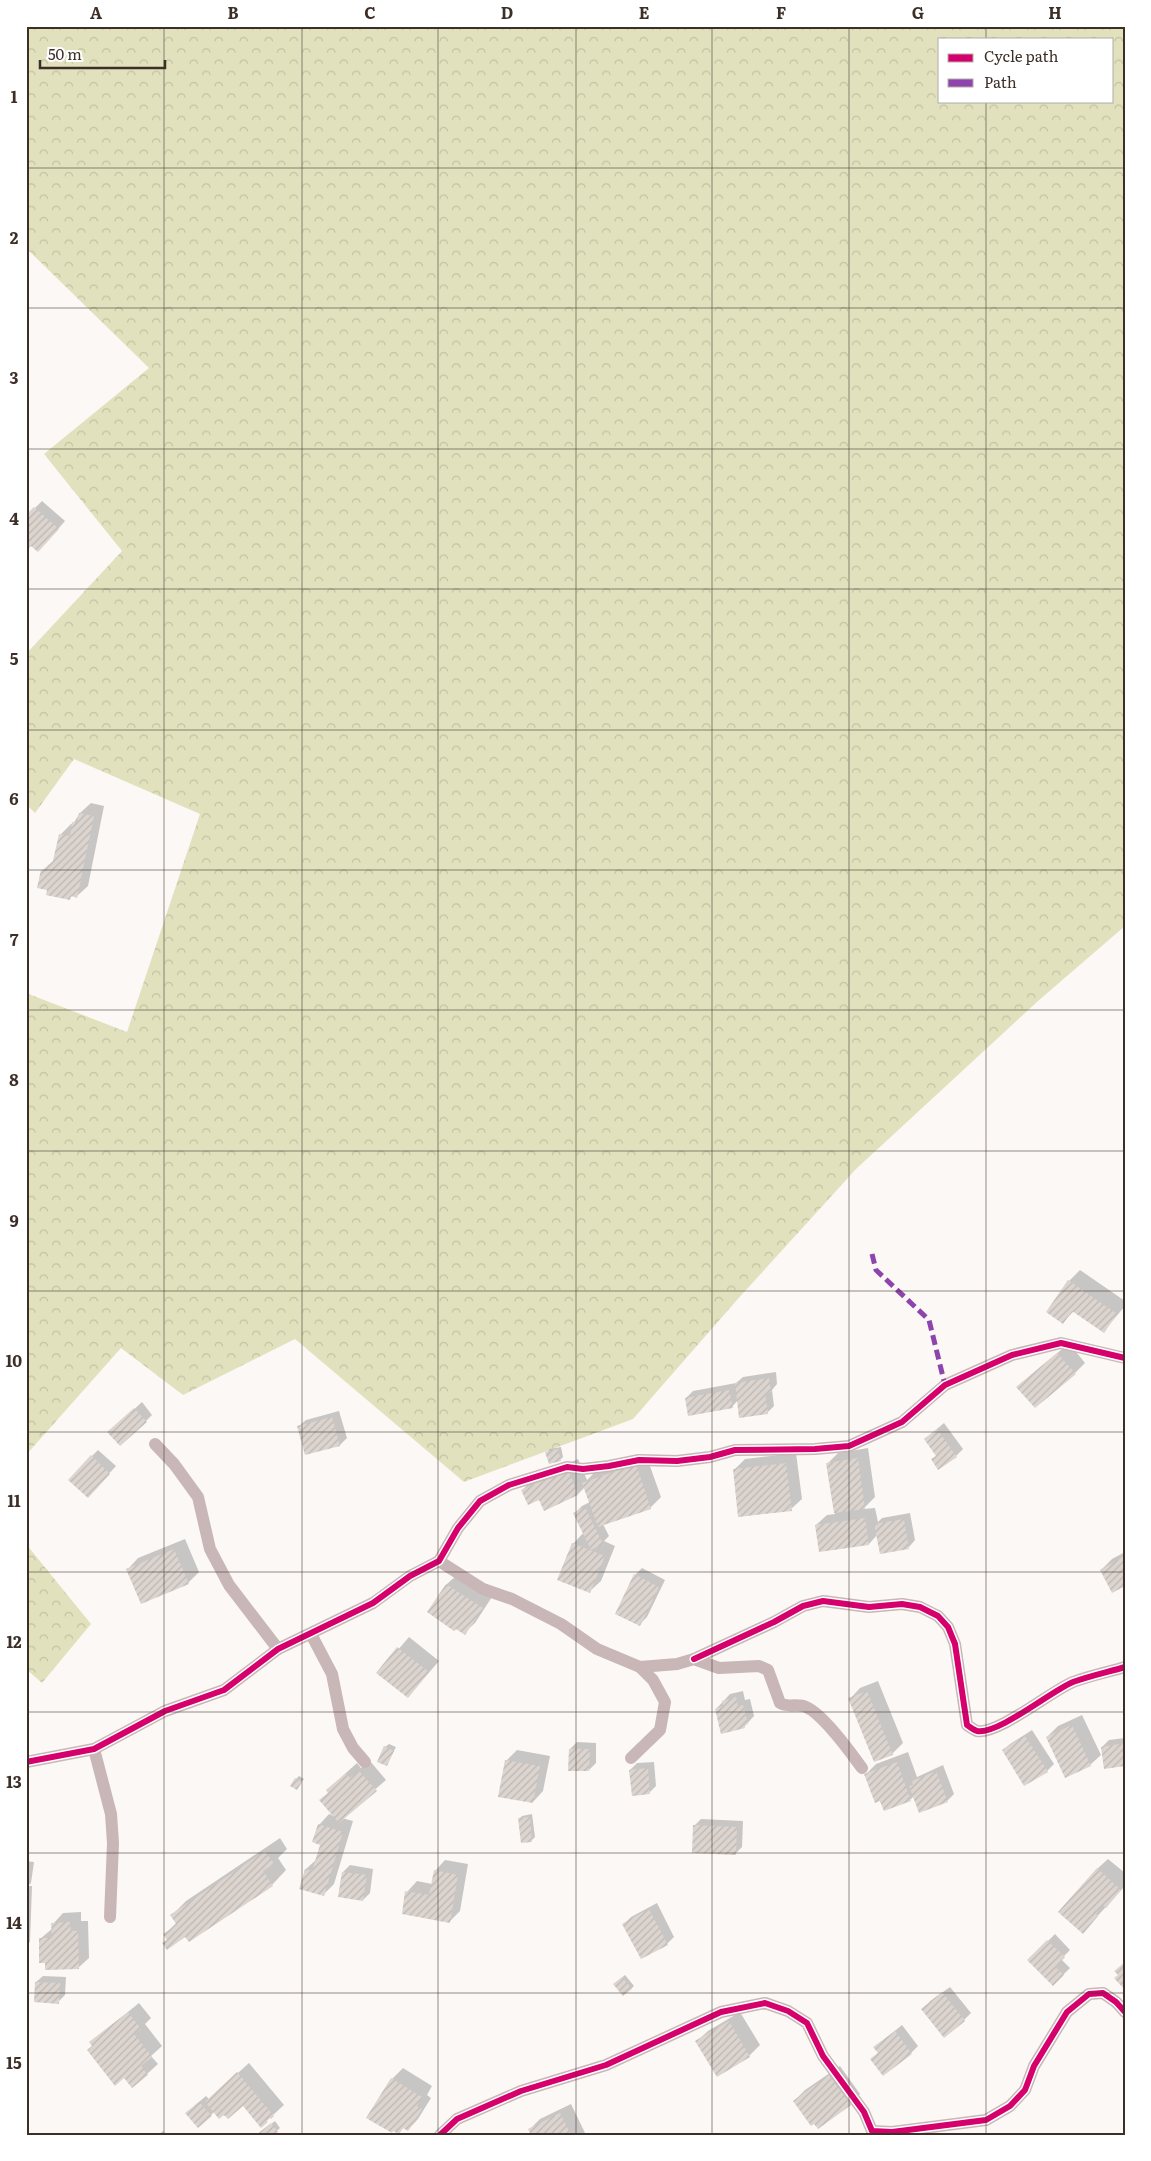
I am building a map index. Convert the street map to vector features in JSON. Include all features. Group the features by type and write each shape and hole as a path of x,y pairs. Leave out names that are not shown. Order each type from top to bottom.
{"street":[{"path":"26,1762 94,1750 164,1711 224,1690 278,1649 373,1603 410,1576 439,1561 458,1528 480,1501 509,1485 567,1467 609,1466 639,1460 677,1461 710,1457 734,1450 815,1449 849,1446 902,1422 945,1385 1012,1355 1061,1343 1125,1358"},
{"path":"155,1444 174,1464 198,1497 210,1549 229,1585 278,1649"},
{"path":"439,1561 483,1589 512,1599 561,1624 597,1649 640,1668 653,1680 665,1702 660,1730 631,1758"},
{"path":"640,1668 677,1664 694,1659 774,1622 803,1606 823,1601 869,1607 902,1604 920,1607 938,1616 948,1627 955,1644 968,1724 976,1731 988,1730 1029,1710 1053,1693 1072,1683 1125,1667"},
{"path":"311,1634 332,1674 343,1729 352,1748 365,1762"},
{"path":"694,1659 719,1668 759,1666 768,1670 780,1703 783,1705 806,1706 841,1739 862,1768"},
{"path":"94,1750 111,1814 113,1843 110,1917"},
{"path":"440,2135 457,2119 521,2091 606,2065 721,2012 765,2003 788,2011 807,2023 824,2056 864,2112 872,2130 892,2132 986,2120 1010,2106 1025,2090 1038,2059 1067,2012 1089,1994 1103,1993 1116,2002 1125,2012"}],"green space":[{"path":"26,26 1125,26 1125,926 1038,1001 856,1169 736,1301 633,1419 464,1482 295,1339 183,1395 121,1348 26,1455 26,993 127,1032 200,814 74,759 35,813 26,804 26,654 122,551 44,454 149,368 26,248"},
{"path":"26,1544 91,1624 42,1683 26,1669"}],"building":[{"path":"34,507 59,529 38,552 31,546 26,551 26,515"},
{"path":"79,813 94,816 77,898 71,896 70,900 46,895 47,890 37,888 41,870 47,871 49,864 52,865 59,834 70,836 72,822 77,823"},
{"path":"1068,1280 1117,1314 1104,1333 1072,1311 1063,1324 1046,1312"},
{"path":"1057,1353 1076,1374 1035,1408 1016,1387"},
{"path":"769,1378 771,1392 765,1393 768,1414 739,1418 735,1383"},
{"path":"729,1390 733,1408 688,1416 685,1398"},
{"path":"134,1408 147,1422 120,1446 107,1432"},
{"path":"332,1417 340,1446 305,1455 297,1426"},
{"path":"937,1429 957,1457 938,1470 931,1459 936,1456 924,1439"},
{"path":"558,1449 561,1461 549,1464 545,1452"},
{"path":"91,1455 110,1474 88,1498 68,1480"},
{"path":"858,1458 865,1509 834,1513 826,1463"},
{"path":"786,1463 792,1511 738,1517 733,1469"},
{"path":"636,1464 651,1509 598,1527 582,1483"},
{"path":"568,1469 578,1495 544,1511 539,1500 528,1505 521,1490"},
{"path":"585,1507 603,1544 591,1550 573,1513"},
{"path":"865,1518 869,1545 819,1552 815,1525"},
{"path":"904,1519 909,1549 880,1554 874,1524"},
{"path":"572,1543 605,1556 590,1593 557,1580"},
{"path":"174,1549 189,1584 141,1604 126,1569"},
{"path":"1125,1556 1125,1586 1112,1593 1100,1570"},
{"path":"634,1574 659,1587 640,1626 615,1614"},
{"path":"446,1584 483,1608 465,1635 456,1629 454,1631 427,1612"},
{"path":"397,1647 429,1672 408,1698 376,1673"},
{"path":"867,1691 893,1755 874,1762 848,1698"},
{"path":"736,1697 738,1706 743,1705 748,1724 744,1725 745,1728 721,1734 715,1709 723,1706 722,1701"},
{"path":"1072,1725 1091,1766 1065,1778 1046,1737"},
{"path":"1025,1736 1048,1772 1024,1786 1002,1750"},
{"path":"1125,1743 1125,1766 1104,1769 1101,1747"},
{"path":"384,1746 394,1751 387,1766 377,1762"},
{"path":"569,1749 590,1749 589,1771 568,1771"},
{"path":"505,1760 540,1766 533,1803 498,1797"},
{"path":"897,1762 911,1801 884,1811 880,1801 875,1803 864,1774"},
{"path":"648,1768 650,1794 632,1796 629,1770"},
{"path":"359,1771 377,1791 339,1823 319,1800 328,1793 326,1790 346,1773 350,1778"},
{"path":"936,1771 948,1802 919,1813 909,1786 913,1785 912,1781"},
{"path":"295,1778 302,1782 297,1790 290,1786"},
{"path":"530,1817 532,1842 521,1843 518,1818"},
{"path":"318,1824 343,1832 324,1896 299,1889 305,1869 312,1871 320,1845 312,1842"},
{"path":"693,1825 737,1827 736,1855 692,1853"},
{"path":"265,1851 274,1864 263,1871 273,1886 189,1942 185,1937 167,1950 162,1943 167,1940 163,1934 177,1925 170,1915"},
{"path":"1097,1868 1121,1890 1106,1908 1103,1905 1096,1914 1098,1916 1083,1934 1058,1912"},
{"path":"434,1870 458,1875 450,1923 402,1914 405,1891 429,1895"},
{"path":"342,1872 367,1875 363,1901 338,1897"},
{"path":"649,1909 668,1945 641,1959 622,1924"},
{"path":"70,1922 71,1931 78,1931 79,1969 45,1970 45,1963 39,1963 39,1938 52,1938 51,1923"},
{"path":"1047,1940 1065,1957 1055,1967 1064,1975 1053,1986 1027,1960"},
{"path":"1125,1962 1125,1990 1114,1978 1118,1975 1114,1971"},
{"path":"622,1977 632,1989 623,1996 613,1984"},
{"path":"35,1982 60,1983 59,2004 34,2002"},
{"path":"942,1992 965,2021 944,2038 921,2009"},
{"path":"128,2012 141,2029 134,2034 152,2057 141,2066 148,2075 132,2088 124,2078 115,2086 87,2050 92,2046 89,2042"},
{"path":"729,2021 750,2057 717,2077 695,2041"},
{"path":"895,2031 912,2054 883,2076 870,2059 878,2053 873,2047"},
{"path":"237,2072 274,2116 271,2119 269,2117 266,2120 268,2122 261,2128 243,2106 228,2119 224,2115 219,2119 205,2102"},
{"path":"829,2075 851,2105 818,2129 814,2124 811,2126 793,2101"},
{"path":"391,2078 422,2097 417,2106 422,2109 408,2131 403,2128 399,2134 393,2131 392,2133 366,2118"},
{"path":"199,2102 212,2116 198,2128 185,2113"},
{"path":"560,2113 571,2135 531,2135 528,2129"},
{"path":"271,2123 278,2132 274,2135 256,2135"}],"marked path":[{"path":"872,1254 876,1270 929,1320 945,1385"}],"cycle path":[{"path":"26,1762 94,1749 165,1711 224,1690 278,1649 373,1603 410,1576 439,1561 458,1528 480,1501 509,1485 567,1467 583,1469 639,1460 677,1461 710,1457 735,1450 815,1449 849,1446 902,1422 945,1385 1012,1355 1061,1343 1125,1358"},
{"path":"694,1659 774,1622 803,1606 823,1601 869,1607 902,1604 920,1607 938,1616 948,1627 955,1644 967,1725 977,1731 986,1730 1011,1720 1073,1682 1125,1667"},
{"path":"440,2135 457,2119 521,2091 606,2065 721,2012 765,2003 788,2011 807,2023 823,2056 864,2112 872,2131 892,2132 986,2120 1010,2106 1025,2090 1034,2066 1067,2012 1089,1994 1103,1993 1116,2002 1125,2012"}]}
